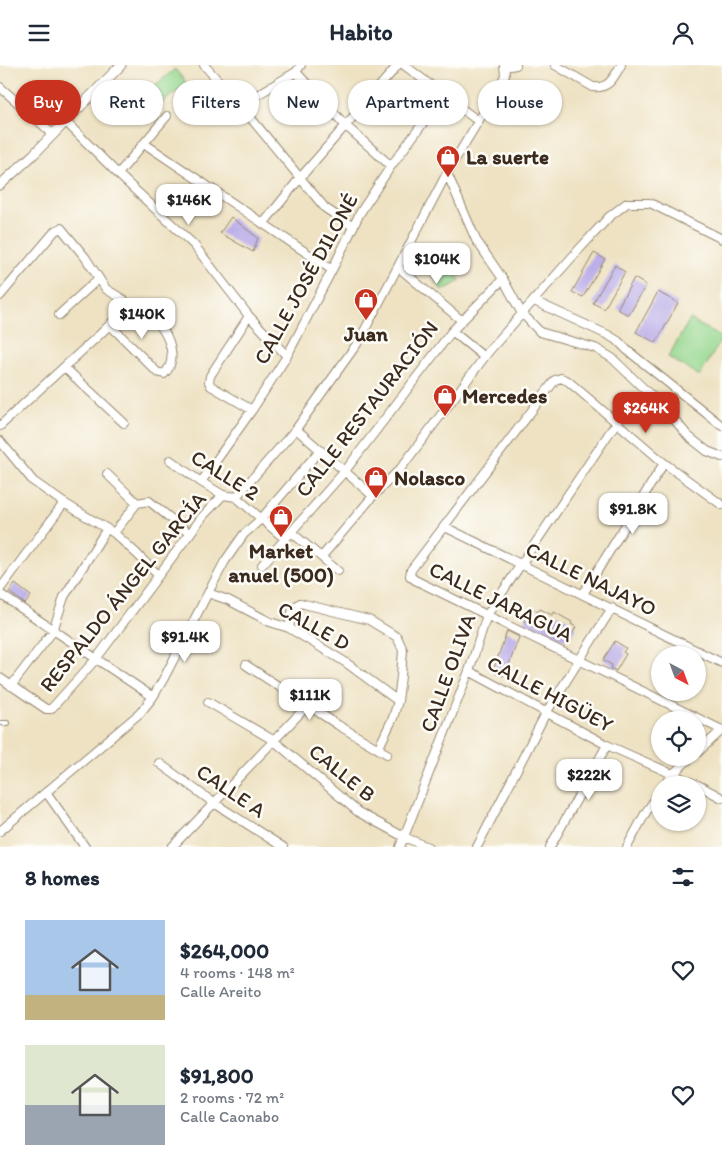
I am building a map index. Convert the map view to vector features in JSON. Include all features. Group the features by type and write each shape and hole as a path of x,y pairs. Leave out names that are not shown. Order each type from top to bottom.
{"street":[{"path":"81,105 122,65"},
{"path":"204,65 218,80"},
{"path":"263,224 300,178 398,65"},
{"path":"404,65 424,80"},
{"path":"503,80 504,66 516,65"},
{"path":"555,65 593,87 600,88 611,82 621,65"},
{"path":"259,93 299,69 346,127 391,166"},
{"path":"0,87 53,134"},
{"path":"236,497 296,429 359,341 447,173 478,121 468,113"},
{"path":"118,174 167,117"},
{"path":"0,185 61,125"},
{"path":"69,125 194,245 249,316 287,356"},
{"path":"256,125 325,208 352,226"},
{"name":"CALLE JOSÉ DILONÉ","path":"202,482 287,356 332,270 352,226 391,166 422,125"},
{"path":"145,143 332,270"},
{"path":"447,173 476,239 523,313 540,332 595,348 612,358 669,413 688,436 707,451 722,457"},
{"path":"320,556 324,554 373,496 401,468 484,357 609,217 627,203 650,203 722,239"},
{"path":"0,296 54,231 61,228 85,257 106,289 124,300 128,309"},
{"path":"398,267 461,320"},
{"path":"59,315 98,279"},
{"name":"CALLE RESTAURACIÓN","path":"262,565 345,471 461,320 503,279"},
{"path":"534,301 618,341 722,426"},
{"path":"0,426 64,367 110,325 128,309 142,310 158,322 169,339 171,357 164,375 157,372 110,325"},
{"path":"249,316 210,376 209,382 212,386 252,410"},
{"path":"452,331 484,357"},
{"path":"64,367 124,423"},
{"name":"CALLE JARAGUA","path":"616,423 568,381 561,378 555,380 412,570 410,576 722,730"},
{"path":"616,423 664,463 722,505"},
{"name":"CALLE OLIVA","path":"400,847 469,671 487,615 522,566 616,423"},
{"path":"296,429 373,496"},
{"path":"0,441 33,481 64,503 110,531 158,575"},
{"path":"0,831 140,713 153,697 208,593 244,533 261,519 320,450"},
{"name":"CALLE 2","path":"170,460 223,495 236,497 285,539"},
{"path":"583,594 664,463"},
{"path":"107,474 137,503"},
{"name":"RESPALDO ÁNGEL GARCÍA","path":"11,686 49,710 96,659 158,575 223,495"},
{"path":"0,678 11,686 53,631 64,597 110,531 137,503 149,501 190,534"},
{"path":"0,589 64,503"},
{"name":"CALLE NAJAYO","path":"446,527 722,663"},
{"path":"291,532 338,571"},
{"name":"CALLE D","path":"208,593 228,600 270,622 288,628 344,663 398,701"},
{"path":"0,595 153,697"},
{"path":"288,628 293,609 300,603 369,620 398,637 403,650 402,676 398,701 393,718 378,749"},
{"path":"477,847 546,713 612,608"},
{"path":"246,665 307,706 387,754"},
{"name":"CALLE HIGÜEY","path":"469,671 607,745 677,776"},
{"name":"CALLE B","path":"208,702 273,740 358,812 404,837 428,847"},
{"path":"172,847 307,706"},
{"path":"706,745 722,730"},
{"path":"550,847 607,745"},
{"name":"CALLE A","path":"159,763 214,803 283,847"},
{"path":"673,774 681,766"},
{"name":"CALLE HIGÜEY","path":"706,790 722,798"},
{"path":"46,792 85,847"},
{"path":"627,847 651,805"}],"lane":[{"path":"0,723 7,723"}],"green space":[{"path":"175,69 184,80 173,80 173,94 163,102 162,80"},
{"path":"444,252 460,281 442,291 426,262"},
{"path":"690,319 722,338 700,376 668,357"}],"building":[{"path":"231,217 258,238 253,252 220,233"},
{"path":"594,253 605,259 583,297 572,292"},
{"path":"615,265 625,272 604,309 593,303"},
{"path":"634,278 646,285 629,315 617,309"},
{"path":"658,292 678,303 656,343 636,332"},
{"path":"15,584 31,596 25,604 9,592"},
{"path":"533,609 538,612 540,609 552,615 554,612 572,622 571,624 576,627 569,639 567,637 565,640 542,628 539,629 526,623 524,621 527,615 530,616"},
{"path":"507,631 519,637 506,673 503,676 495,673 496,669 494,668"},
{"path":"615,641 626,648 623,652 626,654 616,671 611,668 612,665 603,660"}],"place":[{"name":"La suerte","path":"448,178"},
{"name":"Juan","path":"366,321"},
{"name":"Mercedes","path":"445,417"},
{"name":"Nolasco","path":"376,499"},
{"name":"Market anuel (500)","path":"281,538"}]}
